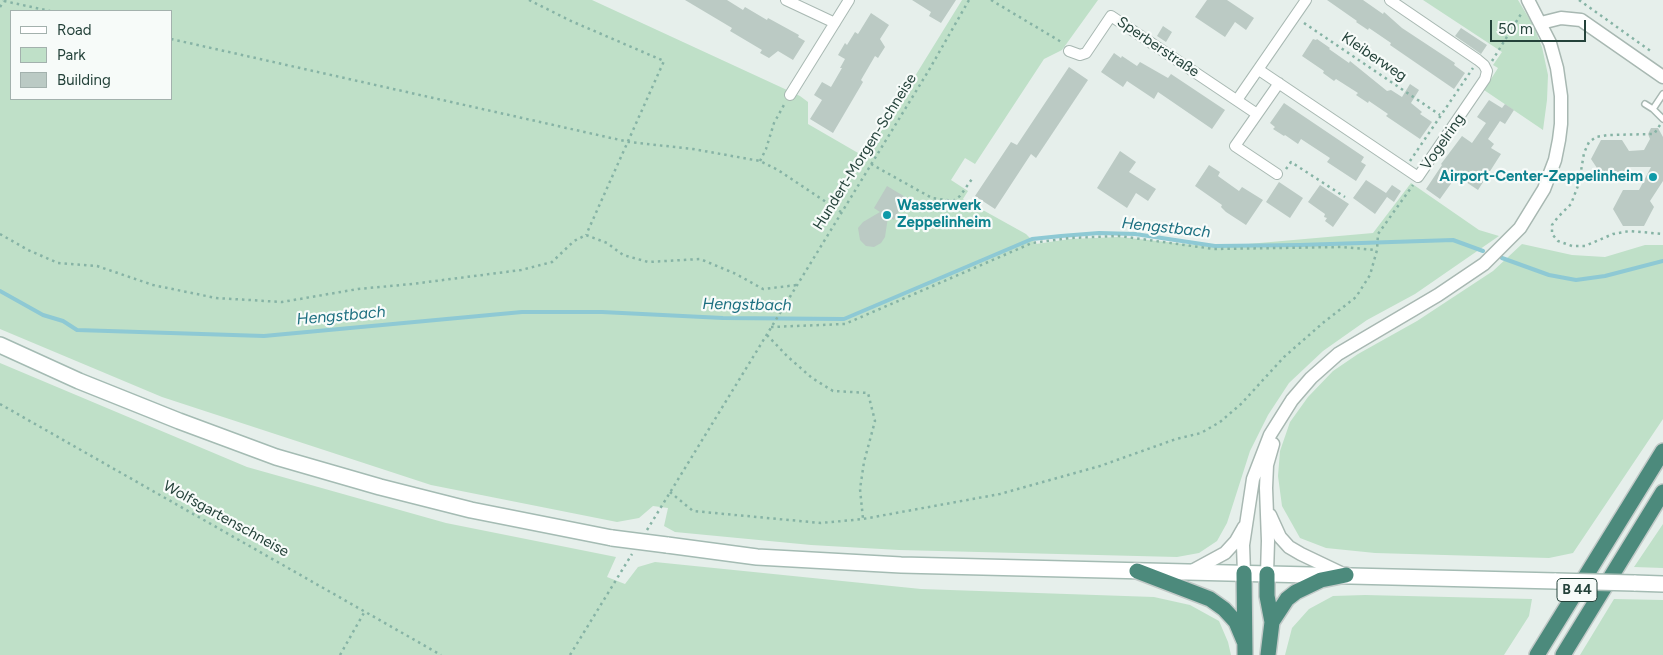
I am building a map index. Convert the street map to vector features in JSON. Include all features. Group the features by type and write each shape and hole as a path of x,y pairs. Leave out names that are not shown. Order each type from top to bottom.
{"highway":[{"name":"B 44","path":"1536,655 1663,451"},
{"name":"B 44","path":"1563,655 1663,492"},
{"path":"1138,571 1210,599 1224,609 1236,622 1245,648"},
{"path":"1244,573 1245,648"},
{"path":"1267,574 1272,622 1268,655"},
{"path":"1272,622 1287,599 1296,592 1321,580 1346,575"}],"main road":[{"path":"0,345 79,381 179,421 276,456 380,487 471,510 612,538 667,546 757,557 862,563 1663,584"}],"street":[{"path":"786,0 835,23"},
{"path":"790,95 849,0"},
{"path":"1236,100 1259,70 1306,0"},
{"path":"1390,0 1478,60 1488,71"},
{"path":"1244,573 1243,545 1253,479 1270,434 1301,388 1329,361 1367,336 1438,296 1484,264 1520,228 1544,190 1556,155 1561,96 1557,68 1550,43 1528,1"},
{"name":"Sperberstraße","path":"1069,51 1080,56 1086,53 1111,16 1257,114"},
{"path":"1541,24 1561,18 1581,20 1663,77"},
{"name":"Vogelring","path":"1259,70 1418,178 1485,79 1488,71"},
{"path":"1277,174 1235,146 1279,83"},
{"path":"1267,574 1267,465 1281,418"},
{"path":"1267,508 1280,537 1289,547 1346,575"},
{"path":"1190,572 1225,552 1236,541 1246,523"}],"lane":[{"path":"1653,109 1663,94"},
{"path":"1645,104 1653,109 1663,120"}],"path":[{"path":"0,7 4,0 46,10"},
{"path":"0,234 28,250 58,263 97,266 153,285 216,298 282,302 358,289 521,270 552,262 574,241 586,235 664,61 571,21 529,0"},
{"name":"Hundert-Morgen-Schneise","path":"772,326 969,0"},
{"path":"992,0 1064,44 1069,51"},
{"path":"1579,0 1656,55"},
{"path":"1488,71 1528,1"},
{"name":"Kleiberweg","path":"1295,16 1440,115"},
{"path":"172,39 629,142 692,149 760,161 778,170 842,212"},
{"path":"1405,169 1478,60"},
{"path":"760,161 774,123 790,95"},
{"path":"1654,138 1658,128"},
{"path":"1654,134 1596,136 1589,142 1584,152 1579,184 1574,198 1552,225 1552,234 1558,241 1572,246 1585,246 1613,234 1630,232 1663,234"},
{"path":"1277,174 1281,176 1291,162 1345,197"},
{"path":"871,164 932,198 953,200 960,196 972,179"},
{"path":"670,492 693,511 821,523 864,520 1000,494 1100,466 1201,433 1220,422 1241,404 1284,357 1356,297 1370,275 1377,249 1377,238 1418,178"},
{"path":"586,235 607,243 623,255 648,262 700,258 736,274 763,289 797,286"},
{"path":"648,528 772,326 845,324 1032,243 1070,238 1119,236 1214,249 1342,247 1377,249"},
{"path":"767,334 787,356 812,378 833,391 868,392 875,421 864,462 860,489 864,520"},
{"name":"Wolfsgartenschneise","path":"0,404 441,655"},
{"path":"570,655 633,552"},
{"path":"340,655 366,611"}],"green space":[{"path":"0,0 592,0 800,96 808,102 808,124 865,157 962,0 1098,0 1062,50 1044,59 975,164 965,158 951,180 968,191 963,199 1026,234 1036,244 1070,239 1119,237 1214,247 1373,233 1411,183 1479,230 1499,236 1415,294 1367,320 1323,351 1289,383 1268,415 1250,451 1227,523 1217,541 1199,553 1177,557 899,550 811,545 675,532 664,526 668,508 653,506 639,518 617,522 431,485 162,397 0,329"},
{"path":"1423,0 1518,0 1533,25 1542,47 1548,75 1543,130 1484,90 1498,68 1493,65 1502,52"},
{"path":"1522,244 1572,255 1605,257 1645,245 1663,245 1663,419 1573,553 1549,558 1375,553 1326,548 1300,538 1282,506 1278,476 1280,451 1290,422 1308,397 1333,371 1358,354 1417,321 1493,271"},
{"path":"0,363 247,467 446,523 616,557 607,577 625,584 638,567 655,562 921,589 1154,597 1190,605 1219,621 1231,655 0,655"},
{"path":"1663,524 1663,568 1634,567"},
{"path":"1333,596 1532,599 1529,616 1504,655 1285,655 1292,628 1309,609"},
{"path":"1614,599 1663,600 1663,655 1580,655"}],"building":[{"path":"685,0 727,0 743,10 745,7 767,20 768,18 799,35 798,37 805,41 793,60 778,51 769,58 760,53 762,50 730,31 732,28"},
{"path":"912,0 956,0 941,23 929,16 931,12"},
{"path":"1207,0 1227,0 1254,18 1246,30 1235,22 1225,37 1195,17"},
{"path":"1327,0 1363,0 1383,14 1384,12 1402,28 1455,63 1454,65 1465,73 1454,89 1390,45 1391,43 1369,28 1368,30 1356,22"},
{"path":"871,13 889,25 880,39 885,47 878,58 875,56 861,80 863,82 833,133 810,119 822,100 814,95 822,82 831,87 845,59 838,55 845,43 847,45 855,32 858,34"},
{"path":"1163,26 1172,32 1166,42 1157,36"},
{"path":"1461,28 1487,45 1481,54 1455,36"},
{"path":"1313,39 1317,39 1349,63 1350,61 1387,91 1391,90 1402,97 1410,84 1419,90 1411,103 1422,112 1420,114 1432,122 1420,139 1386,116 1388,114 1356,95 1358,93 1336,79 1334,81 1323,73 1324,71 1302,56"},
{"path":"1114,53 1137,66 1140,62 1168,78 1171,74 1225,110 1212,129 1158,92 1154,99 1127,81 1123,87 1101,72"},
{"path":"1069,67 1088,80 1036,158 1031,154 995,209 975,196 1011,142 1017,145"},
{"path":"1489,100 1502,108 1505,104 1514,110 1505,124 1500,121 1488,139 1494,144 1491,148 1501,154 1478,190 1463,180 1462,182 1455,178 1440,199 1426,189 1441,164 1462,136 1472,143 1486,123 1477,117"},
{"path":"1284,103 1364,157 1361,162 1366,165 1356,181 1327,162 1330,158 1301,139 1298,144 1273,129 1275,127 1270,123"},
{"name":"Airport-Center-Zeppelinheim","path":"1651,128 1658,128 1663,137 1663,181 1650,201 1654,207 1644,226 1623,226 1613,209 1623,190 1639,190 1651,167 1627,167 1622,176 1583,176 1597,168 1591,159 1601,140 1622,140 1629,151 1644,150 1650,139 1648,134"},
{"path":"1120,151 1136,162 1129,172 1156,189 1148,201 1136,193 1127,208 1097,188"},
{"path":"1209,165 1220,172 1218,176 1239,191 1242,187 1263,200 1246,225 1226,212 1221,207 1222,205 1195,186"},
{"path":"1366,180 1386,193 1392,185 1401,191 1394,202 1387,197 1375,214 1353,198"},
{"path":"1279,182 1303,198 1290,218 1266,202"},
{"path":"1320,185 1349,204 1333,227 1325,221 1327,218 1324,217 1325,214 1308,202"},
{"name":"Wasserwerk Zeppelinheim","path":"887,186 907,198 894,220 888,217 885,237 881,243 874,247 866,246 860,240 858,228 863,222 880,212 874,208"}],"waterway":[{"name":"Hengstbach","path":"0,291 43,315 63,321 77,330 264,336 522,312 602,312 723,318 844,319 1032,239 1099,233 1135,234 1215,246 1453,240 1483,251"},
{"name":"Hengstbach","path":"1502,258 1549,275 1576,280 1605,276 1663,261"}],"place":[{"name":"Airport-Center-Zeppelinheim","path":"1653,177"},
{"name":"Wasserwerk Zeppelinheim","path":"887,215"}]}
